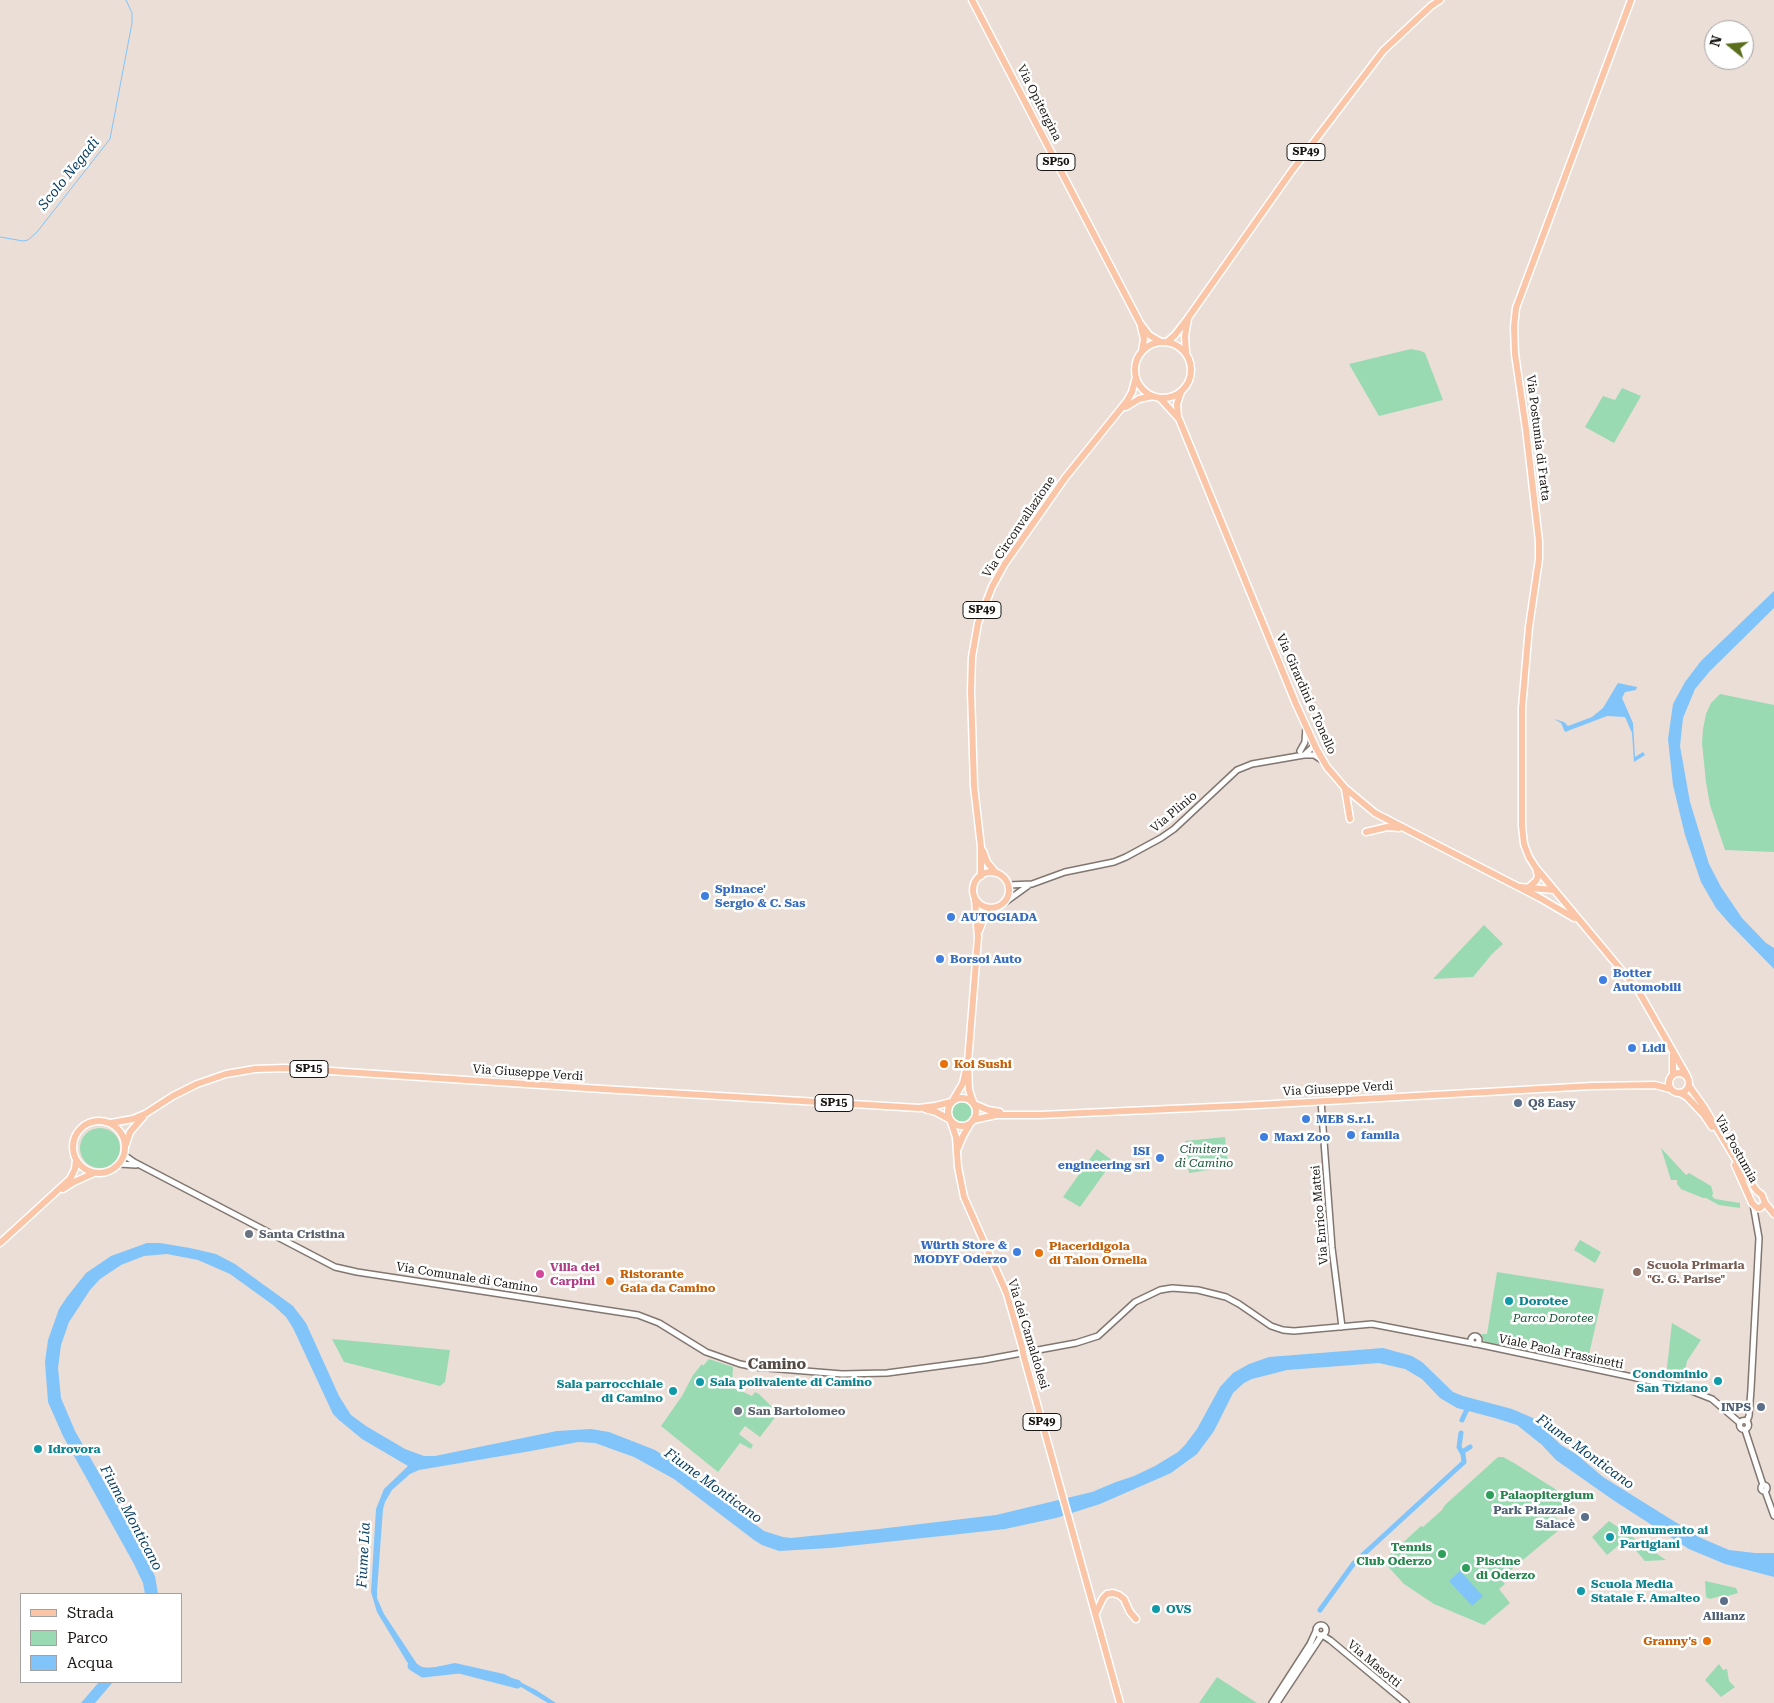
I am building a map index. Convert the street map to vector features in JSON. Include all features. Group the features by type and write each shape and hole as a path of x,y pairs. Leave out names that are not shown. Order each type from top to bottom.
{"main road":[{"name":"Via Opitergina","path":"972,0 1140,323 1149,335 1164,342"},
{"name":"SP49","path":"1136,377 1137,359 1142,352 1154,343 1164,342 1176,335 1291,172 1383,51 1431,6 1440,0"},
{"name":"Via Postumia di Fratta","path":"1583,924 1536,868 1524,844 1522,826 1522,718 1528,627 1538,568 1539,541 1515,354 1514,327 1520,295 1631,0"},
{"name":"SP49","path":"1156,397 1167,398 1182,392 1191,377 1192,369 1186,352 1185,336 1188,318"},
{"name":"Via Opitergina","path":"1140,323 1144,340 1142,352"},
{"path":"1164,342 1174,344 1186,352"},
{"path":"1136,377 1142,389 1156,397"},
{"name":"Via Circonvallazione","path":"981,876 981,848 974,786 971,691 972,657 978,623 992,586 1004,565 1072,469 1117,415 1130,396 1136,377"},
{"name":"Via Girardini e Tonello","path":"1182,392 1177,404 1179,419 1306,727 1324,761 1345,788 1365,806 1403,829 1540,898 1583,924"},
{"name":"Via Circonvallazione","path":"1117,415 1134,401 1156,397"},
{"name":"Via Girardini e Tonello","path":"1156,397 1179,419"},
{"path":"1345,788 1350,819"},
{"path":"1366,832 1387,827 1403,829"},
{"name":"Via Circonvallazione","path":"981,848 987,862 996,873"},
{"path":"1528,888 1536,882 1538,876 1536,868"},
{"path":"981,876 985,873 996,873"},
{"name":"SP49","path":"996,873 1001,875 1008,885"},
{"name":"SP49","path":"972,1122 976,1112 969,1090 968,1062 978,937 973,886 981,876"},
{"path":"975,899 985,907 997,907 1004,903 1008,894 1008,885"},
{"name":"Via Girardini e Tonello","path":"1519,887 1554,890"},
{"path":"1540,898 1548,899 1554,890"},
{"name":"SP49","path":"978,937 984,918 991,908"},
{"name":"Via Postumia","path":"1583,924 1638,990 1687,1076 1689,1086 1708,1113 1742,1170 1757,1191 1765,1198 1762,1206"},
{"path":"1670,1089 1674,1067 1673,1051"},
{"name":"SP49","path":"950,1120 947,1110 962,1083 968,1062"},
{"name":"Via Giuseppe Verdi","path":"145,1114 173,1096 197,1084 226,1074 255,1068 285,1068 919,1108 936,1112 950,1120"},
{"path":"1671,1077 1680,1073 1687,1076"},
{"name":"Via Giuseppe Verdi","path":"1655,1085 1671,1077"},
{"name":"Via Giuseppe Verdi","path":"972,1122 992,1115 1060,1114 1597,1086 1655,1085 1670,1089"},
{"path":"1680,1094 1686,1091 1689,1086"},
{"name":"Via Postumia","path":"1670,1089 1674,1093 1687,1098 1704,1115 1738,1172 1753,1204 1757,1208 1762,1206 1774,1214"},
{"path":"952,1101 960,1097 973,1103"},
{"name":"Via Giuseppe Verdi","path":"919,1108 936,1106 952,1101"},
{"name":"Via Giuseppe Verdi","path":"973,1103 988,1110 1021,1114"},
{"name":"SP15","path":"0,1243 50,1198 72,1175 76,1160 73,1146 78,1131 84,1125 91,1122 105,1121 111,1123 133,1119 145,1114"},
{"name":"SP15","path":"50,1198 74,1182 95,1173 108,1172 119,1164 130,1132 145,1114"},
{"path":"950,1120 958,1126 972,1122"},
{"name":"Via dei Camaldolesi","path":"950,1120 956,1136 958,1167 964,1197 1006,1294 1072,1525 1120,1703"},
{"name":"Via dei Camaldolesi","path":"958,1149 962,1136 972,1122"},
{"path":"111,1123 123,1136 125,1145"},
{"path":"76,1160 87,1171 95,1173"},
{"name":"Via Postumia","path":"1750,1196 1753,1192 1757,1191"},
{"name":"Via Postumia","path":"1762,1206 1774,1218"},
{"path":"1095,1614 1103,1598 1107,1594 1113,1594 1119,1595 1124,1599 1130,1612 1136,1619"}],"street":[{"path":"1306,727 1302,753 1314,755 1324,761"},
{"name":"Via Plinio","path":"1004,903 1032,884 1065,872 1114,862 1138,851 1174,829 1237,770 1252,764 1295,756 1302,753 1308,746 1315,745"},
{"name":"Via Plinio","path":"1008,885 1032,884"},
{"name":"Via Enrico Mattei","path":"1321,1100 1332,1248 1342,1327"},
{"name":"Via Comunale di Camino","path":"124,1154 141,1166 334,1267 356,1272 638,1315 659,1323 706,1352 740,1364 755,1367 842,1374 887,1373 984,1360 1076,1343 1098,1336 1135,1302 1154,1292 1172,1288 1198,1290 1226,1297 1271,1326 1283,1330 1294,1331 1342,1327"},
{"name":"Via Comunale di Camino","path":"119,1164 141,1166"},
{"path":"1745,1430 1749,1426 1747,1422 1751,1389 1759,1238 1753,1204"},
{"path":"1756,1217 1762,1206"},
{"name":"Viale Paola Frassinetti","path":"1342,1327 1365,1324 1385,1326 1473,1341 1486,1346 1684,1388 1712,1399 1740,1423"},
{"path":"1747,1422 1742,1421 1740,1428 1745,1430 1774,1516"},
{"path":"1272,1703 1310,1644 1318,1626 1325,1627 1324,1633 1277,1703"},
{"path":"1316,1631 1319,1635 1324,1633"},
{"name":"Via Masotti","path":"1324,1633 1406,1703"}],"green space":[{"path":"1411,349 1425,353 1443,400 1379,416 1349,364"},
{"path":"1622,388 1641,396 1614,443 1585,427 1603,396 1615,400"},
{"path":"1720,694 1774,705 1774,852 1725,850 1710,805 1702,743 1706,714 1711,703"},
{"path":"1484,925 1503,944 1473,977 1433,979"},
{"path":"962,1100 970,1103 973,1111 970,1119 962,1122 954,1119 951,1111 954,1103"},
{"path":"96,1128 104,1128 111,1131 117,1137 120,1148 117,1159 111,1165 104,1168 96,1168 89,1165 83,1159 80,1152 80,1144 83,1137 89,1131"},
{"name":"Cimitero di Camino","path":"1225,1137 1228,1167 1189,1173 1185,1141"},
{"path":"1661,1148 1686,1175 1689,1173 1711,1186 1712,1196 1715,1199 1740,1203 1740,1208 1719,1205 1681,1189 1677,1184 1677,1180 1671,1180"},
{"path":"1097,1149 1113,1161 1080,1207 1063,1197"},
{"path":"1580,1240 1601,1252 1595,1263 1574,1250"},
{"name":"Parco Dorotee","path":"1497,1272 1604,1289 1587,1363 1483,1340 1482,1334 1487,1334"},
{"path":"1672,1323 1701,1340 1687,1361 1683,1381 1666,1377"},
{"path":"332,1339 450,1350 445,1382 440,1386 344,1362"},
{"path":"709,1359 733,1367 732,1387 752,1396 755,1392 759,1394 775,1410 780,1411 760,1437 745,1426 739,1434 753,1445 751,1449 740,1443 718,1472 661,1426 682,1396 693,1375"},
{"path":"1498,1457 1503,1457 1514,1463 1574,1501 1555,1517 1565,1525 1501,1578 1505,1584 1499,1589 1510,1603 1484,1625 1434,1604 1404,1584 1383,1561 1421,1526 1423,1527 1442,1510 1445,1505"},
{"path":"1609,1521 1666,1560 1645,1561 1626,1539 1607,1555 1592,1537"},
{"path":"1705,1581 1736,1588 1738,1593 1710,1599 1706,1597"},
{"path":"1719,1664 1723,1670 1727,1669 1729,1681 1735,1687 1721,1697 1705,1680"},
{"path":"1217,1677 1257,1703 1199,1703"}],"water":[{"path":"1774,591 1774,608 1710,671 1695,689 1683,718 1680,746 1690,802 1709,864 1721,887 1742,918 1766,943 1774,948 1774,969 1716,908 1701,882 1685,835 1673,785 1668,739 1673,704 1685,682 1701,661"},
{"path":"1618,683 1637,687 1636,690 1625,692 1622,698 1633,723 1635,757 1643,752 1645,755 1634,762 1632,733 1625,717 1607,716 1565,732 1561,723 1554,719 1564,722 1568,726 1592,717 1603,708"},
{"path":"147,1243 160,1243 216,1254 235,1264 293,1306 306,1323 339,1396 351,1415 405,1449 424,1456 435,1456 557,1431 591,1429 609,1432 655,1450 678,1465 764,1531 791,1538 996,1515 1092,1492 1134,1476 1178,1452 1197,1429 1220,1387 1233,1373 1249,1364 1269,1357 1383,1348 1412,1356 1422,1362 1453,1392 1512,1409 1533,1418 1561,1445 1576,1454 1603,1477 1701,1538 1729,1550 1774,1553 1774,1577 1725,1564 1689,1549 1613,1500 1556,1460 1542,1445 1517,1425 1457,1408 1440,1398 1422,1379 1405,1369 1379,1363 1287,1370 1252,1379 1244,1383 1233,1393 1214,1431 1197,1454 1171,1473 1100,1504 1056,1518 1005,1529 830,1548 779,1551 754,1540 674,1479 634,1457 595,1443 578,1442 419,1470 410,1474 392,1490 383,1509 377,1598 384,1614 417,1664 421,1667 431,1668 455,1663 504,1674 536,1690 556,1703 548,1703 521,1687 497,1677 467,1669 449,1667 416,1672 407,1662 377,1612 371,1592 376,1509 384,1489 408,1466 362,1439 333,1414 293,1328 286,1317 273,1305 230,1274 198,1260 167,1254 144,1256 121,1265 100,1279 90,1290 69,1322 61,1345 58,1368 61,1398 75,1431 131,1529 155,1576 158,1593 145,1593 143,1583 134,1564 63,1436 48,1402 45,1362 48,1340 59,1309 86,1273 111,1256"},
{"path":"1460,1571 1483,1596 1472,1606 1449,1581"},
{"path":"98,1683 112,1683 95,1703 81,1703"}],"waterway":[{"name":"Scolo Negadi","path":"0,237 23,241 28,240 37,232 110,139 132,23 132,13 126,0"},
{"path":"1462,1420 1469,1405"},
{"path":"1320,1610 1354,1563 1464,1462 1463,1454 1459,1447 1461,1433"},
{"path":"1462,1452 1470,1447"},
{"name":"Fiume Lia","path":"412,1666 423,1673 459,1669 517,1684"}],"place":[{"name":"Spinace' Sergio & C. Sas","path":"705,896"},
{"name":"AUTOGIADA","path":"951,917"},
{"name":"Borsoi Auto","path":"940,959"},
{"name":"Botter Automobili","path":"1603,980"},
{"name":"Lidl","path":"1632,1048"},
{"name":"Koi Sushi","path":"944,1064"},
{"name":"Q8 Easy","path":"1518,1103"},
{"name":"MEB S.r.l.","path":"1306,1119"},
{"name":"famila","path":"1351,1135"},
{"name":"Maxi Zoo","path":"1264,1137"},
{"name":"ISI engineering srl","path":"1160,1158"},
{"name":"Santa Cristina","path":"249,1234"},
{"name":"Würth Store & MODYF Oderzo","path":"1017,1252"},
{"name":"Piaceridigola di Talon Ornella","path":"1039,1253"},
{"name":"Scuola Primaria \"G. G. Parise\"","path":"1637,1272"},
{"name":"Villa dei Carpini","path":"540,1274"},
{"name":"Ristorante Gaia da Camino","path":"610,1281"},
{"name":"Dorotee","path":"1509,1301"},
{"name":"Condominio San Tiziano","path":"1718,1381"},
{"name":"Sala polivalente di Camino","path":"700,1382"},
{"name":"Sala parrocchiale di Camino","path":"673,1391"},
{"name":"INPS","path":"1761,1407"},
{"name":"San Bartolomeo","path":"738,1411"},
{"name":"Idrovora","path":"38,1449"},
{"name":"Palaopitergium","path":"1490,1495"},
{"name":"Park Piazzale Salacè","path":"1585,1517"},
{"name":"Monumento ai Partigiani","path":"1610,1537"},
{"name":"Tennis Club Oderzo","path":"1442,1554"},
{"name":"Piscine di Oderzo","path":"1466,1568"},
{"name":"Scuola Media Statale F. Amalteo","path":"1581,1591"},
{"name":"Allianz","path":"1724,1601"},
{"name":"OVS","path":"1156,1609"},
{"name":"Granny's","path":"1707,1641"}],"district":[{"name":"Camino","path":"777,1365"}],"water label":[{"name":"Fiume Monticano","path":"1585,1452"},
{"name":"Fiume Monticano","path":"713,1486"},
{"name":"Fiume Monticano","path":"131,1518"}]}
